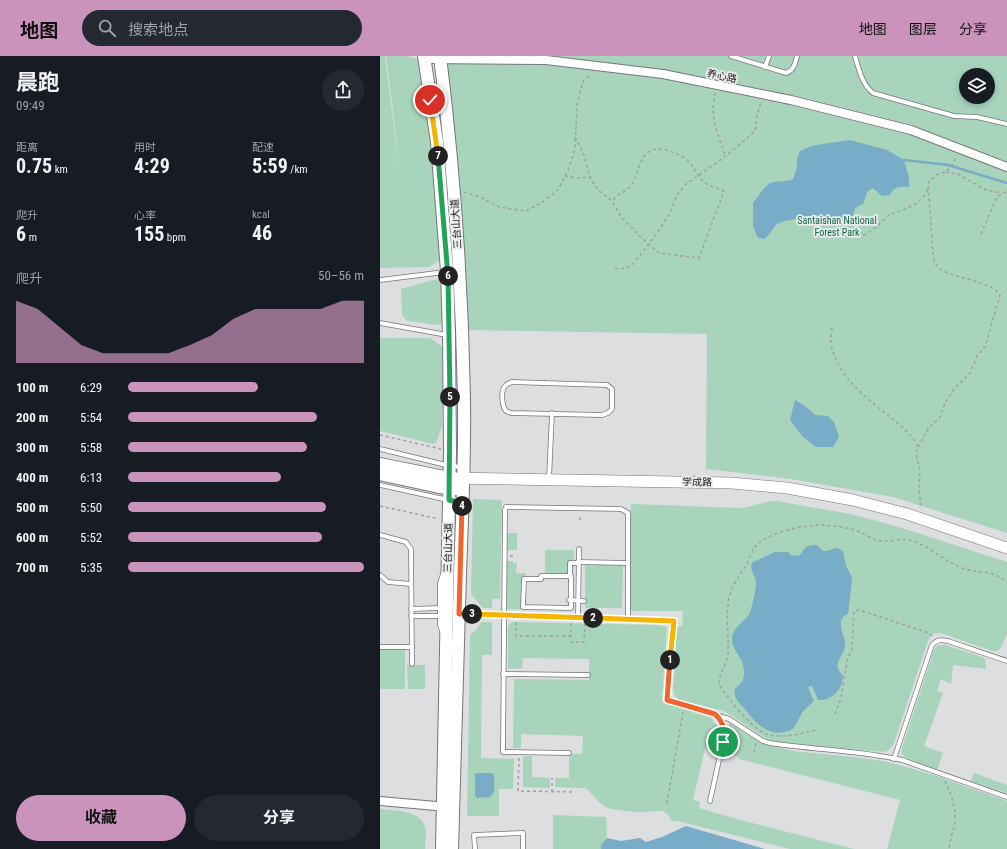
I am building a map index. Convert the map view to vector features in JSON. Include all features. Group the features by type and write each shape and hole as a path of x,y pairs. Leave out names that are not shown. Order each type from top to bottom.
{"main road":[{"name":"三台山大道","path":"424,57 437,142 448,271 450,451 446,644 448,807 452,849"},
{"name":"三台山大道","path":"440,57 454,190 462,317 464,400 459,614 448,807 442,849"},
{"name":"学成路","path":"380,464 449,483"},
{"name":"学成路","path":"380,474 449,483 463,478"}],"street":[{"name":"养心路","path":"424,57 520,58 662,74 765,95 911,130 1007,166"},
{"name":"学成路","path":"463,478 732,482 787,488 853,500 907,514 1007,548"},
{"path":"380,801 448,807"}],"lane":[{"path":"732,56 782,73 789,73 794,68 797,56"},
{"path":"765,67 769,56"},
{"path":"855,56 861,76 868,88 873,93 954,116 977,117 1007,124"},
{"path":"380,280 448,271"},
{"path":"380,323 449,335"},
{"path":"520,382 607,384 612,389 612,409 608,413 552,413 506,411 503,407 504,387 507,384 520,382"},
{"path":"549,480 552,413"},
{"path":"380,449 449,483 462,503"},
{"path":"380,485 449,483 463,478"},
{"path":"569,753 503,752 506,507 621,509 628,513 628,619"},
{"path":"380,535 401,540 409,545 411,549 412,664"},
{"path":"578,618 579,549"},
{"path":"446,644 440,625 440,583 448,555"},
{"path":"570,576 541,576 541,579 524,578 524,607 571,608 570,563 628,563"},
{"path":"380,576 388,582 411,584"},
{"path":"571,601 584,601"},
{"path":"411,608 440,608"},
{"path":"459,614 674,621 667,700 729,719 758,738 770,743 838,750 894,759 1007,797"},
{"path":"411,616 440,616"},
{"path":"894,759 932,645 938,641 948,641 1007,660"},
{"path":"380,647 412,647"},
{"path":"503,674 588,676"},
{"path":"710,801 724,736 722,723 715,714"},
{"path":"475,849 474,835 523,833 523,849"}],"path":[{"path":"454,190 469,192 499,207 526,211 541,203 558,190 575,150 577,105 583,81 600,66"},
{"path":"716,85 713,107 714,122 725,156"},
{"path":"615,269 626,268 634,263 672,211 678,195 686,184 751,135 756,128 758,108 765,95"},
{"path":"575,137 583,152 590,177 598,190 612,201 622,218 659,253 699,258 724,190 703,182 689,162 678,154 658,148 650,150 643,157 629,189 612,201"},
{"path":"946,172 951,168 960,149"},
{"path":"923,519 919,498 920,470 916,453 918,447 928,429 940,417 945,403 955,388 970,373 977,356 985,347 1000,295 997,290 987,285 947,272 940,268 936,263 933,254 928,183 938,174 946,172 958,174 986,190 1002,193 1007,192"},
{"path":"565,176 576,178 590,177"},
{"path":"846,230 864,235 875,228 890,214 901,211 917,203 925,195 928,189"},
{"path":"981,234 997,197 1002,193"},
{"path":"832,328 831,342 834,352 849,380 866,398 907,431 914,439 918,447"},
{"path":"380,435 450,451"},
{"path":"380,506 449,521"},
{"path":"815,730 803,734 766,734 752,724 740,712 718,685 718,680 727,656 729,640 727,620 729,595 754,548 763,540 776,534 797,528 820,525 838,527 858,532 881,541 901,539 915,542 960,567 971,571 993,574 1007,583"},
{"path":"835,714 841,698 848,657 852,649 854,611 859,610 926,632 938,641"},
{"path":"516,616 516,636 571,636"},
{"path":"571,618 571,642 584,642 585,618"},
{"path":"667,803 684,706"},
{"path":"754,752 758,738"},
{"path":"519,752 518,791 574,792"},
{"path":"941,774 952,796 954,809 955,821 949,849"},
{"path":"552,778 552,792"}],"green space":[{"path":"380,56 385,56 400,175 386,56 407,56 418,59 420,62 433,144 442,258 430,267 380,268"},
{"name":"Santaishan National Forest Park","path":"446,56 1007,56 1007,533 893,497 791,479 706,469 707,334 469,330"},
{"path":"433,280 444,282 445,323 438,325 407,321 402,315 401,289"},
{"path":"380,338 430,338 443,347 442,426 436,443 433,444 380,431"},
{"path":"473,499 502,500 500,599 492,599 492,608 483,608 471,594"},
{"path":"776,501 851,514 899,527 1007,562 1007,634 1000,649 997,651 992,651 941,633 932,634 928,641 894,743 888,751 883,752 775,742 765,738 724,711 679,700 675,696 673,690 677,627 682,626 683,611 633,611 630,608 631,504 740,508"},
{"path":"507,533 517,533 517,550 506,550"},
{"path":"545,550 574,550 573,575 545,574"},
{"path":"507,561 517,563 516,573 526,573 525,604 535,605 535,610 507,608"},
{"path":"585,565 623,565 622,608 585,608"},
{"path":"481,622 492,622 492,655 482,655 481,758 514,759 513,789 499,789 499,816 467,816 470,635 477,629"},
{"path":"511,622 659,625 666,627 662,702 711,718 717,726 719,734 718,743 713,751 705,749 693,800 700,802 699,808 854,849 790,849 672,821 667,814 661,811 638,812 608,808 599,802 587,789 555,787 555,778 569,778 569,754 582,754 583,736 521,734 521,748 513,748 514,679 589,680 589,659 523,658 522,668 508,669 508,627"},
{"path":"946,645 985,658 986,669 953,665 951,684 941,679 937,691 943,693 924,746 943,753 936,770 910,761 901,751 934,650 937,646"},
{"path":"380,648 405,648 405,689 380,689"},
{"path":"407,665 425,665 425,689 408,689"},
{"path":"729,723 763,744 793,751 888,762 934,775 1007,801 1007,849 887,849 900,800 739,759 739,757 728,754 731,738"},
{"path":"523,756 532,756 532,777 550,778 550,788 523,787"},
{"path":"974,773 1007,785 1007,793 971,781"},
{"path":"380,809 406,812 418,817 426,829 425,849 380,849"},
{"path":"553,815 606,817 607,838 601,845 601,849 553,849"}],"water":[{"path":"850,140 887,150 904,160 909,178 909,187 898,187 890,195 882,196 873,188 867,192 863,204 855,208 853,216 848,220 834,220 816,215 785,221 777,224 765,239 758,238 753,227 753,203 764,188 773,182 793,179 797,168 797,159 800,151 818,145"},
{"path":"795,400 815,415 828,416 834,422 839,437 833,447 816,447 803,437 790,420"},
{"path":"817,545 825,551 838,548 843,551 846,566 851,575 852,580 848,614 841,620 841,628 845,646 838,664 839,671 843,675 841,685 836,693 823,700 818,700 812,686 808,687 814,701 803,711 794,728 786,732 772,732 754,720 738,702 735,689 743,680 744,668 741,659 734,648 732,640 733,635 737,627 747,617 751,609 756,585 751,569 753,562 775,552 788,552 791,555 799,556 806,547"},
{"path":"475,774 494,774 494,792 490,797 477,798 475,795"},
{"path":"686,826 765,849 601,849 601,845 607,838 621,841 640,838 646,842 662,837"}],"waterway":[{"path":"904,160 948,165 1007,183"}],"route":[{"path":"430,100 437,142 448,271 450,451 449,500 462,503 459,614 674,621 667,700 715,714 720,719 724,727 723,742"}]}
